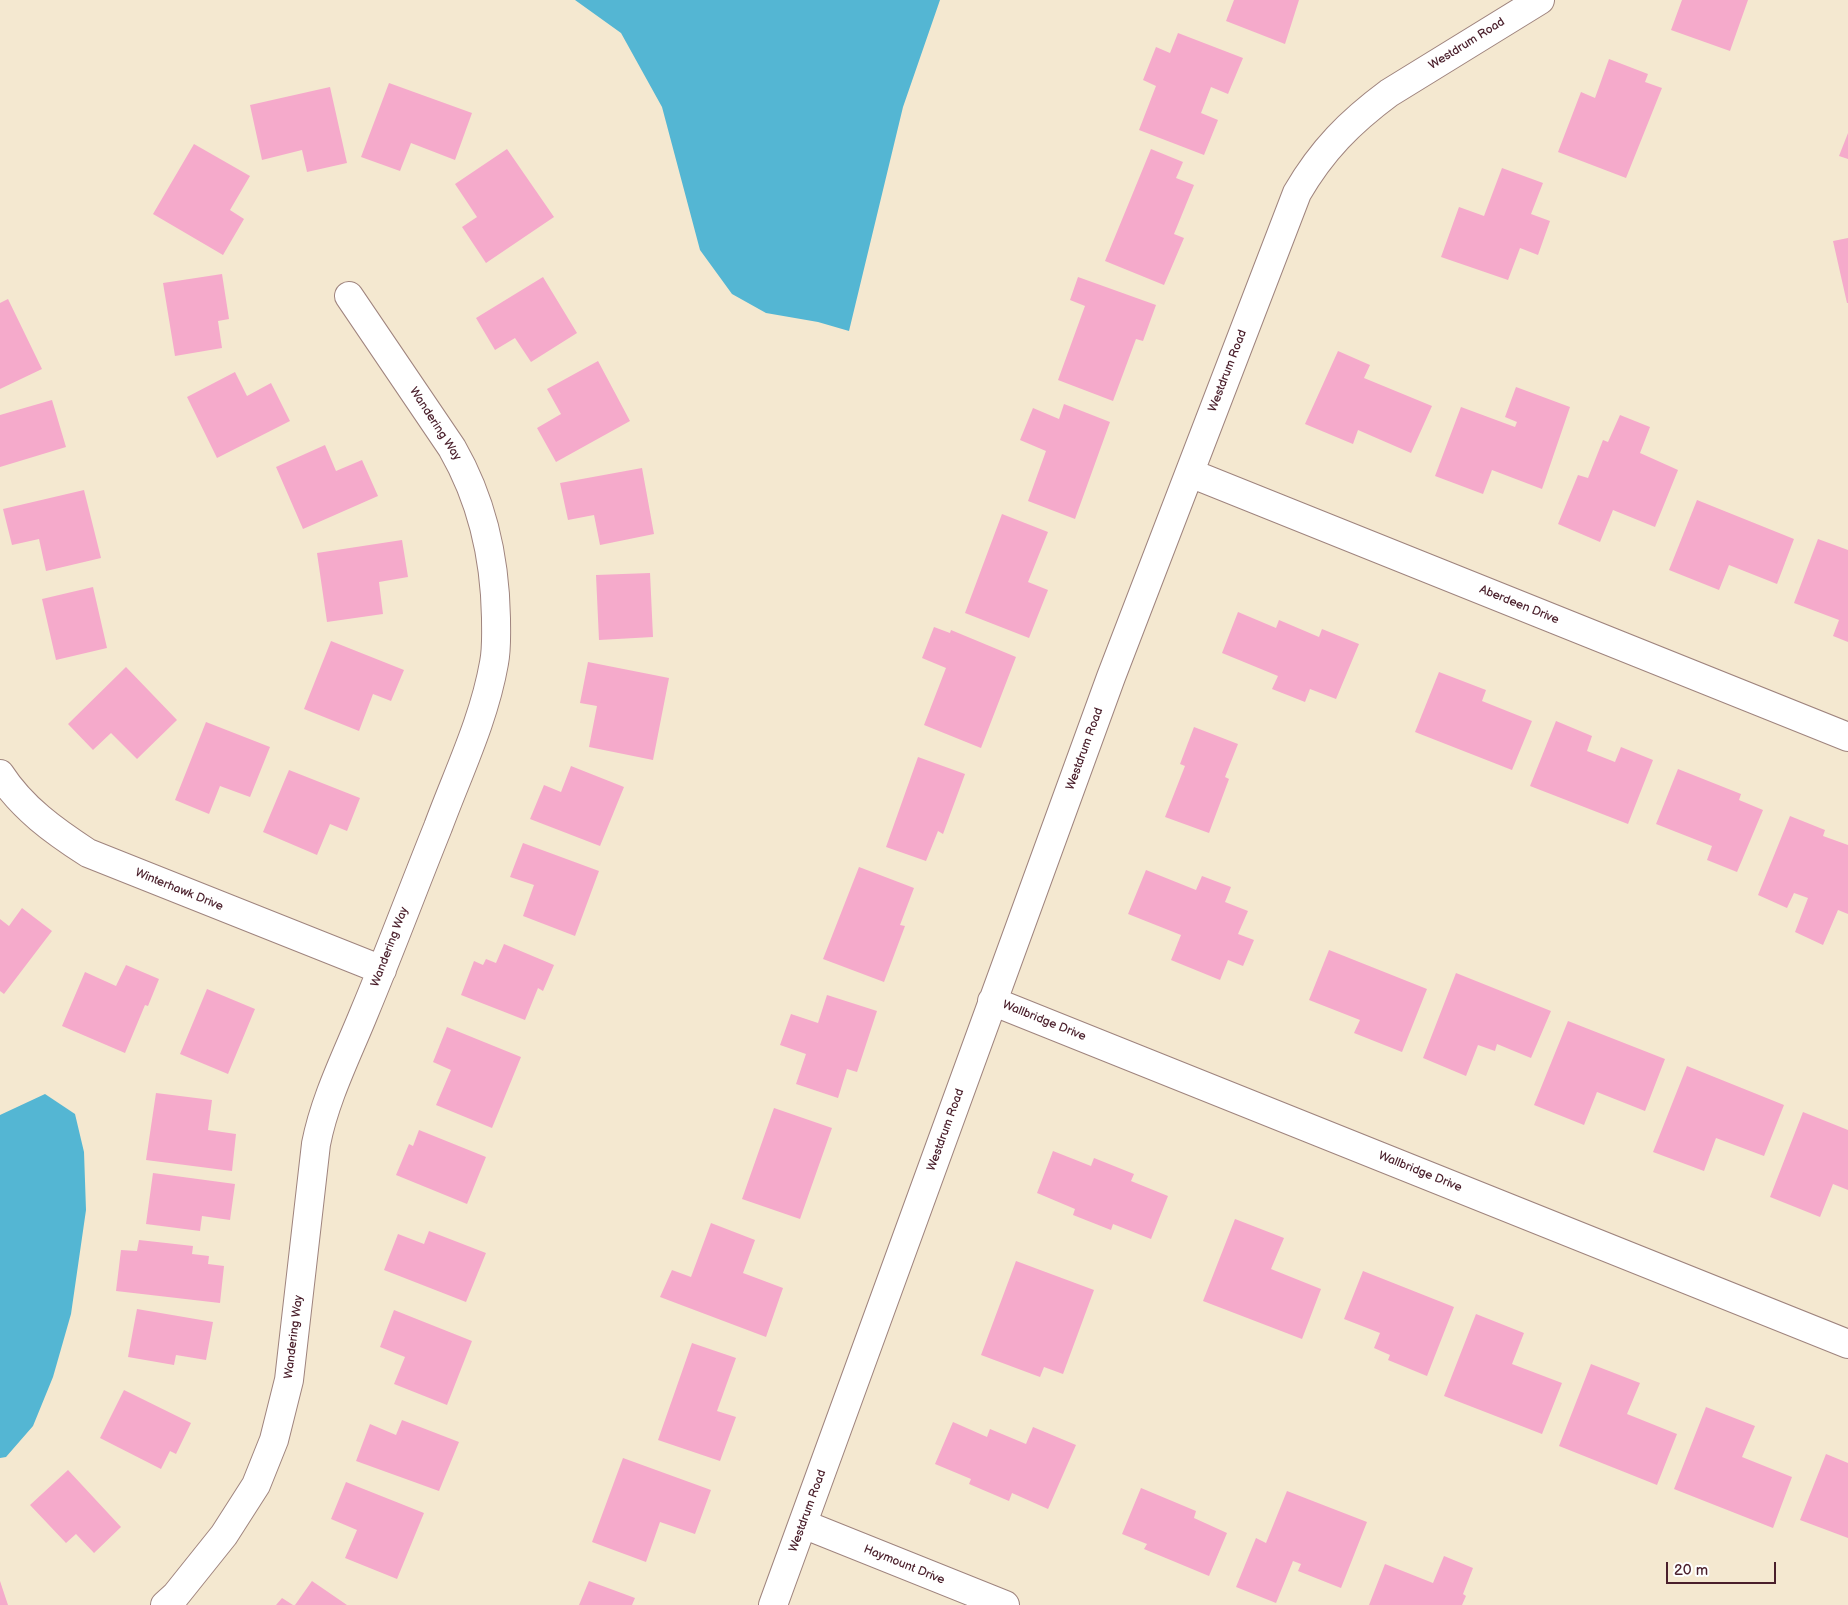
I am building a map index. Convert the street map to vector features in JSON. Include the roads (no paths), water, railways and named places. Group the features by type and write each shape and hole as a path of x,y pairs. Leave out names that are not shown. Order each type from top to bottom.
{"street":[{"name":"Westdrum Road","path":"773,1605 1111,677 1297,193 1315,163 1349,125 1389,93 1540,0"},
{"name":"Wandering Way","path":"165,1605 176,1595 224,1535 256,1485 274,1440 289,1380 319,1129 325,1108 382,970 479,721 494,662 496,642 495,588 484,523 462,466 349,296"},
{"name":"Aberdeen Drive","path":"1190,473 1848,736"},
{"name":"Winterhawk Drive","path":"0,774 8,786 37,816 59,834 88,852 382,970"},
{"name":"Wallbridge Drive","path":"992,1001 1848,1344"},
{"name":"Haymount Drive","path":"803,1524 1005,1605"}],"water":[{"path":"575,0 940,0 903,107 849,331 818,322 766,313 732,294 700,250 662,107 621,33"},
{"path":"45,1094 75,1114 84,1152 86,1210 71,1314 53,1377 33,1426 6,1457 0,1458 0,1115"}]}
